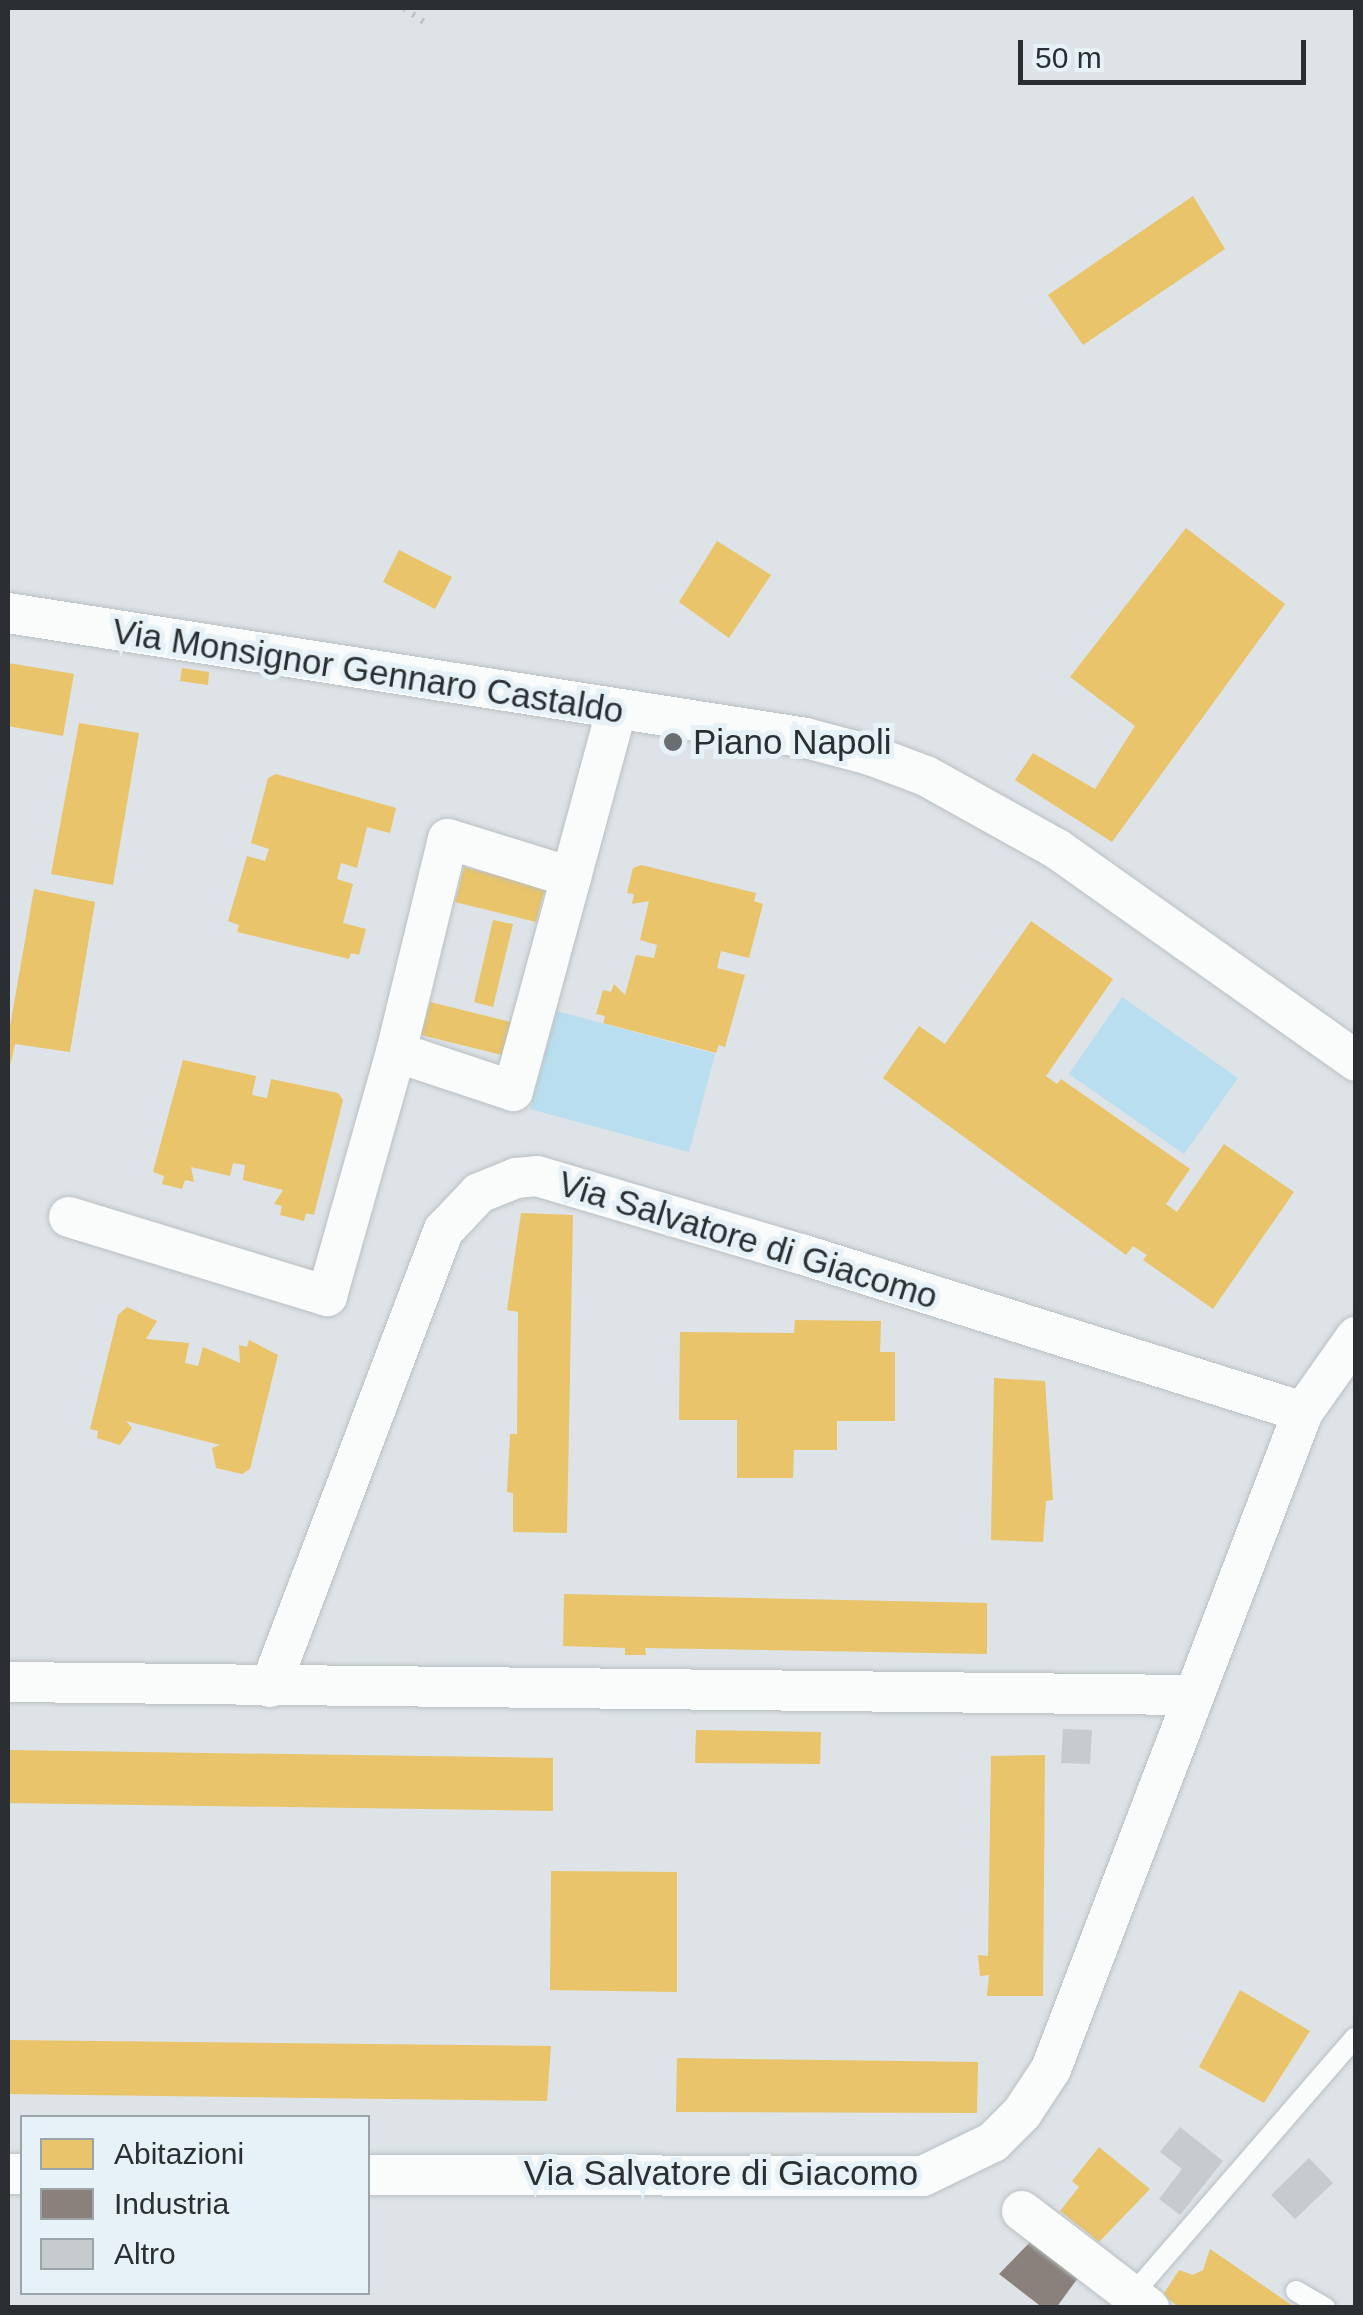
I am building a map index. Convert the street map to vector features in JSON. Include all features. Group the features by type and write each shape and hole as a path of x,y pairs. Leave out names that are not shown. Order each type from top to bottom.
{"street":[{"name":"Via Monsignor Gennaro Castaldo","path":"8,613 616,712 806,738 926,776 1056,849 1356,1060"},
{"path":"396,1052 513,1091 616,712"},
{"path":"69,1217 327,1296 396,1052 448,839 571,877"},
{"name":"Via Salvatore di Giacomo","path":"270,1687 444,1230 478,1193 516,1178 537,1176 801,1254 1303,1412"},
{"name":"Via Salvatore di Giacomo","path":"370,2175 923,2176 967,2158 1022,2114 1050,2069 1303,1412 1356,1336"},
{"path":"8,1682 1193,1695"},
{"path":"1022,2211 1140,2301"}],"lane":[{"path":"1140,2301 1354,2038"},
{"path":"1296,2290 1325,2308"}],"path":[{"path":"404,8 424,22"}],"shaded area":[{"path":"1122,997 1238,1078 1184,1154 1069,1074"},
{"path":"557,1011 715,1054 689,1152 530,1109"}],"building: Abitazioni":[{"path":"1193,196 1225,249 1083,345 1048,295"},
{"path":"1186,528 1285,604 1112,842 1015,780 1033,753 1095,789 1135,726 1070,677"},
{"path":"717,541 771,575 729,638 679,602"},
{"path":"399,550 452,577 435,609 383,582"},
{"path":"8,663 74,674 63,736 8,726"},
{"path":"182,668 209,672 208,685 180,681"},
{"path":"79,723 139,733 113,885 51,874"},
{"path":"276,774 396,808 390,833 367,827 357,868 341,863 337,879 353,884 343,923 366,929 359,955 351,953 349,959 237,932 239,925 228,921 247,856 265,861 269,849 251,843 268,778"},
{"path":"641,865 756,893 754,901 763,904 749,958 721,951 717,968 745,975 725,1047 719,1045 716,1053 603,1023 605,1016 596,1014 603,990 611,992 614,984 625,995 636,955 654,958 657,945 640,940 649,901 632,904 634,894 627,893 633,868"},
{"path":"464,867 545,888 536,922 455,902"},
{"path":"34,889 95,902 70,1052 15,1044 8,1075 8,1038"},
{"path":"493,920 513,924 493,1007 474,1002"},
{"path":"1031,921 1113,979 1046,1076 1057,1084 1061,1079 1190,1169 1166,1204 1177,1212 1224,1144 1294,1192 1213,1309 1143,1260 1147,1255 1133,1246 1126,1255 883,1078 919,1026 945,1044"},
{"path":"430,1002 511,1022 502,1055 421,1035"},
{"path":"183,1060 256,1076 252,1095 267,1098 271,1079 338,1093 343,1100 314,1215 306,1213 304,1221 280,1215 282,1206 274,1204 283,1190 243,1180 245,1165 233,1163 230,1176 191,1167 194,1182 185,1180 182,1189 162,1184 164,1176 153,1172"},
{"path":"521,1213 573,1215 567,1533 513,1532 513,1493 507,1492 510,1434 517,1434 518,1312 507,1310"},
{"path":"127,1307 157,1321 146,1339 189,1343 185,1363 198,1366 203,1347 240,1363 239,1345 247,1347 249,1340 278,1355 250,1469 242,1474 216,1468 212,1448 220,1445 126,1421 132,1428 120,1445 97,1438 98,1431 90,1429 118,1315"},
{"path":"795,1320 881,1321 880,1352 895,1352 895,1421 837,1421 837,1450 794,1450 793,1478 737,1478 737,1420 679,1420 680,1332 794,1333"},
{"path":"994,1378 1045,1381 1053,1500 1046,1501 1043,1542 991,1540"},
{"path":"564,1594 987,1603 987,1654 645,1648 646,1655 625,1655 625,1648 563,1646"},
{"path":"696,1730 821,1732 820,1764 695,1763"},
{"path":"8,1750 553,1758 553,1811 8,1803"},
{"path":"1045,1755 1043,1996 987,1996 989,1975 980,1976 978,1955 988,1956 991,1756"},
{"path":"551,1871 677,1872 677,1992 550,1990"},
{"path":"1240,1990 1310,2031 1264,2103 1199,2067"},
{"path":"8,2040 551,2046 547,2101 8,2094"},
{"path":"677,2058 978,2062 977,2113 676,2112"},
{"path":"1099,2147 1150,2189 1099,2242 1060,2211 1079,2187 1072,2181"},
{"path":"1210,2249 1296,2308 1180,2308 1163,2295 1179,2270 1193,2275 1203,2270"}],"building: Industria":[{"path":"1036,2236 1083,2271 1056,2308 1043,2308 999,2274"}],"building: Altro":[{"path":"1063,1729 1092,1730 1090,1764 1061,1763"},
{"path":"1180,2127 1223,2161 1180,2215 1159,2199 1182,2169 1160,2152"},
{"path":"1309,2158 1333,2183 1295,2219 1271,2195"}],"place":[{"name":"Piano Napoli","path":"673,742"}]}
